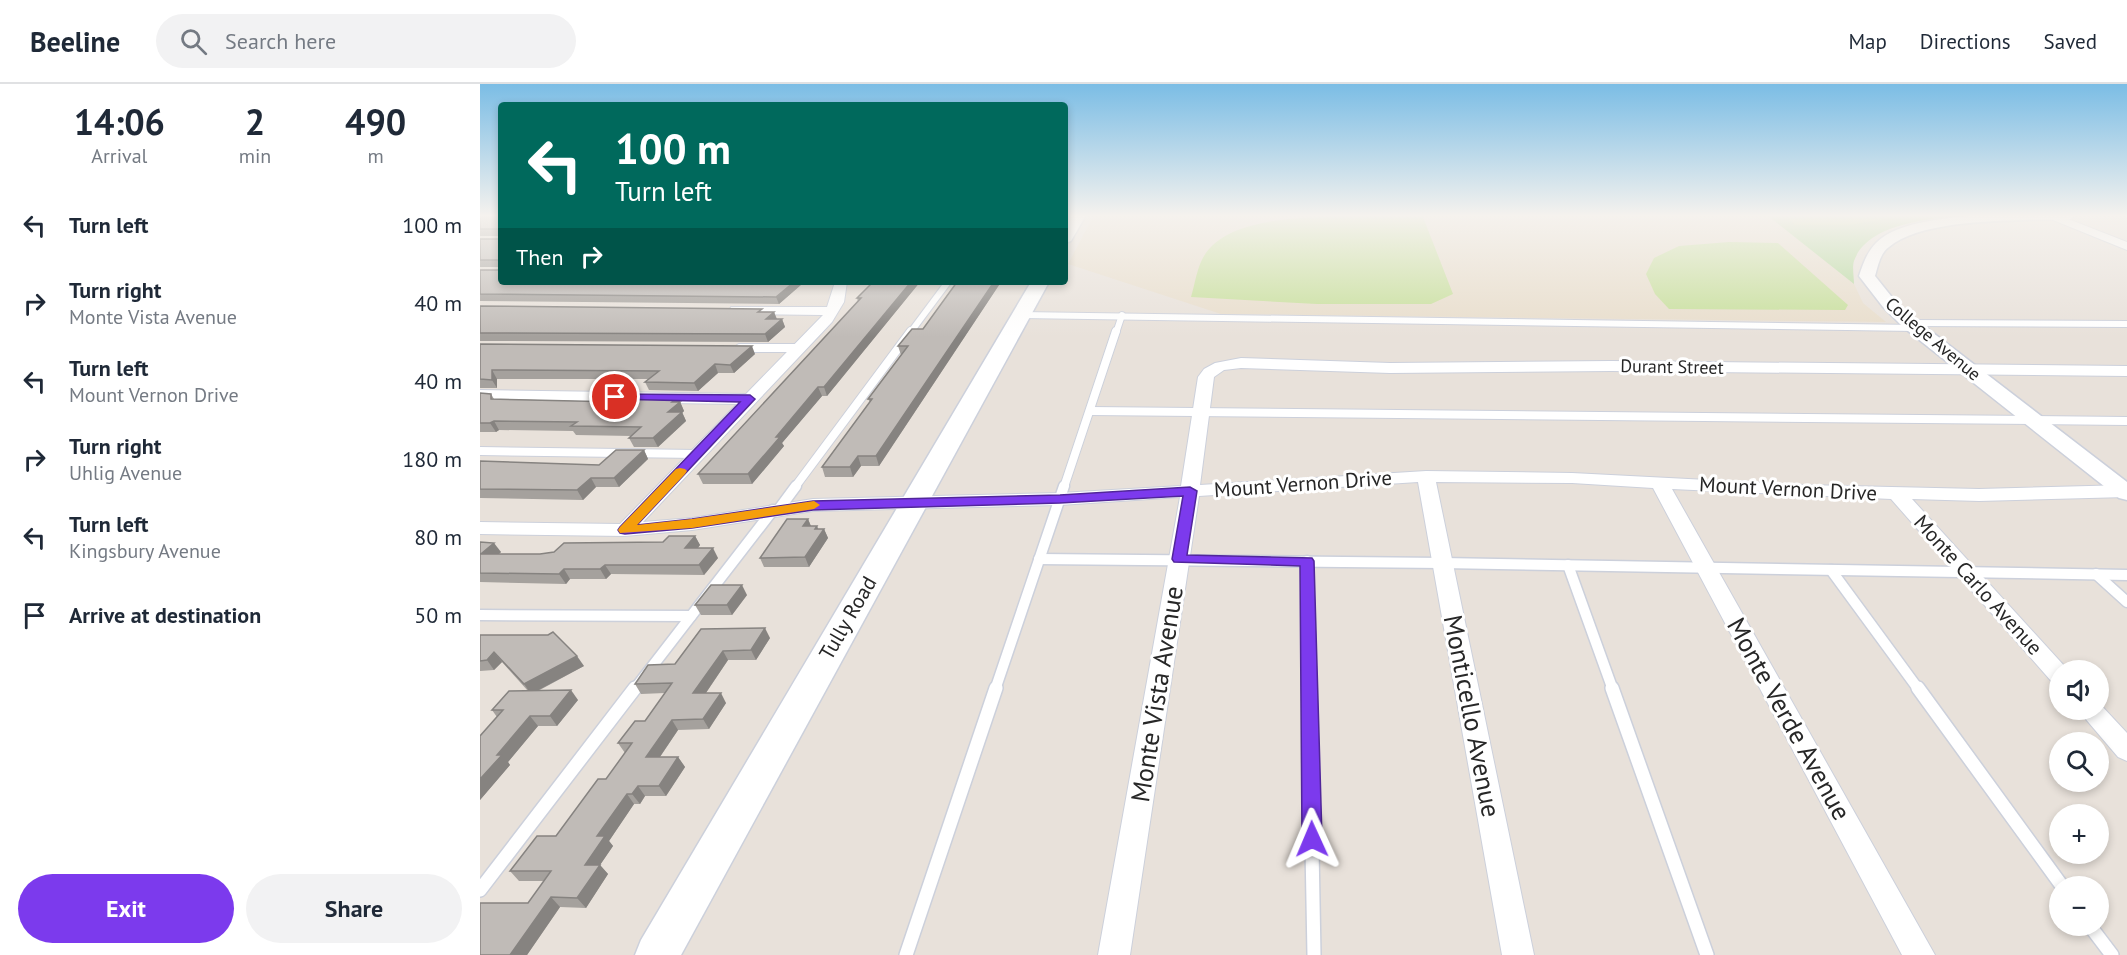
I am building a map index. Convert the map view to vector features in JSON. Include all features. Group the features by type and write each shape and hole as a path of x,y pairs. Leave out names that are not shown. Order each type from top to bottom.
{"main road":[{"name":"Tully Road","path":"657,955 1038,285"}],"street":[{"name":"College Avenue","path":"1874,256 1867,276 1889,304 1912,325 2126,492"},
{"path":"625,530 832,311 837,302 840,285"},
{"path":"726,310 832,311"},
{"name":"Durant Street","path":"1218,366 1241,363 1390,368 1623,366 2127,371"},
{"name":"Monte Vista Avenue","path":"1114,955 1190,491 1206,377 1218,366"},
{"path":"480,395 750,399"},
{"name":"Mount Vernon Drive","path":"480,528 625,530 692,524 776,510 915,501 1060,499 1295,482 1426,476 1560,477 1897,494 2031,495 2126,492"},
{"name":"Monticello Avenue","path":"1426,476 1518,955"},
{"name":"Monte Verde Avenue","path":"1659,482 1919,955"},
{"name":"Monte Carlo Avenue","path":"1897,494 2049,664"},
{"path":"2099,720 2127,750"}],"lane":[{"path":"480,890 691,616 776,510 946,285"},
{"path":"1021,315 1122,315 1319,321 2127,324"},
{"path":"906,955 1122,315"},
{"path":"727,348 798,348"},
{"path":"1090,411 2127,421"},
{"path":"480,451 697,454"},
{"path":"1040,559 1179,559 2127,575"},
{"path":"1307,561 1314,955"},
{"path":"1568,565 1707,955"},
{"path":"1832,570 2055,876"},
{"path":"2096,574 2127,602"},
{"path":"480,615 691,616"},
{"path":"2098,936 2112,955"}],"shaded area":[{"path":"1072,256 1819,256 1854,284 1863,303 1886,322 1221,314 1068,264"}],"green space":[{"path":"1204,256 1438,256 1453,294 1431,304 1317,304 1191,297"},
{"path":"1659,256 1792,256 1848,305 1845,310 1669,309 1655,294 1646,274 1654,258"},
{"path":"1818,256 1857,256 1853,269 1854,284"}],"building":[{"path":"480,256 498,256 498,260 480,260"},
{"path":"480,270 498,270 498,285 790,285 776,297 480,294"},
{"path":"870,285 909,285 824,387 818,387 748,474 698,474 861,298 857,298"},
{"path":"955,285 992,285 876,456 858,456 850,467 822,467 872,399 868,399 908,346 898,346 912,329 923,329"},
{"path":"480,306 762,309 758,312 774,312 766,319 782,319 765,334 480,333"},
{"path":"480,344 752,346 730,365 715,364 694,383 645,382 659,371 492,370 492,380 480,379"},
{"path":"480,393 491,394 491,399 619,402 627,396 678,397 672,402 680,402 668,412 682,412 653,438 629,438 641,427 571,426 577,422 494,421 480,423"},
{"path":"616,450 644,450 614,478 591,478 577,490 480,489 480,461 599,465"},
{"path":"787,519 808,519 803,526 817,526 815,529 824,529 805,557 760,558"},
{"path":"669,536 695,536 685,548 713,548 699,565 605,565 600,569 564,569 559,574 480,573 480,542 494,543 481,554 540,554 554,552 564,543 663,542"},
{"path":"711,585 742,585 727,605 695,605"},
{"path":"765,628 751,650 723,651 693,693 721,693 703,719 672,720 646,757 678,757 659,786 638,786 632,794 627,794 597,836 605,836 585,865 600,865 577,898 551,897 510,955 480,955 480,903 528,903 551,871 510,871 537,836 556,836 598,779 606,779 632,743 618,743 635,721 645,721 672,683 635,684 648,665 675,664 701,629"},
{"path":"553,632 577,656 524,684 494,652 487,660 480,661 480,635 548,635"},
{"path":"571,690 550,716 530,716 497,755 502,755 480,779 480,736 503,710 492,710 509,691"}],"slow traffic":[{"path":"680,471 625,530 692,524 770,510 814,505"}],"route":[{"path":"615,397 750,399 625,530 692,524 770,510 813,506 915,501 1060,499 1190,491 1179,559 1307,561 1312,839"}]}
